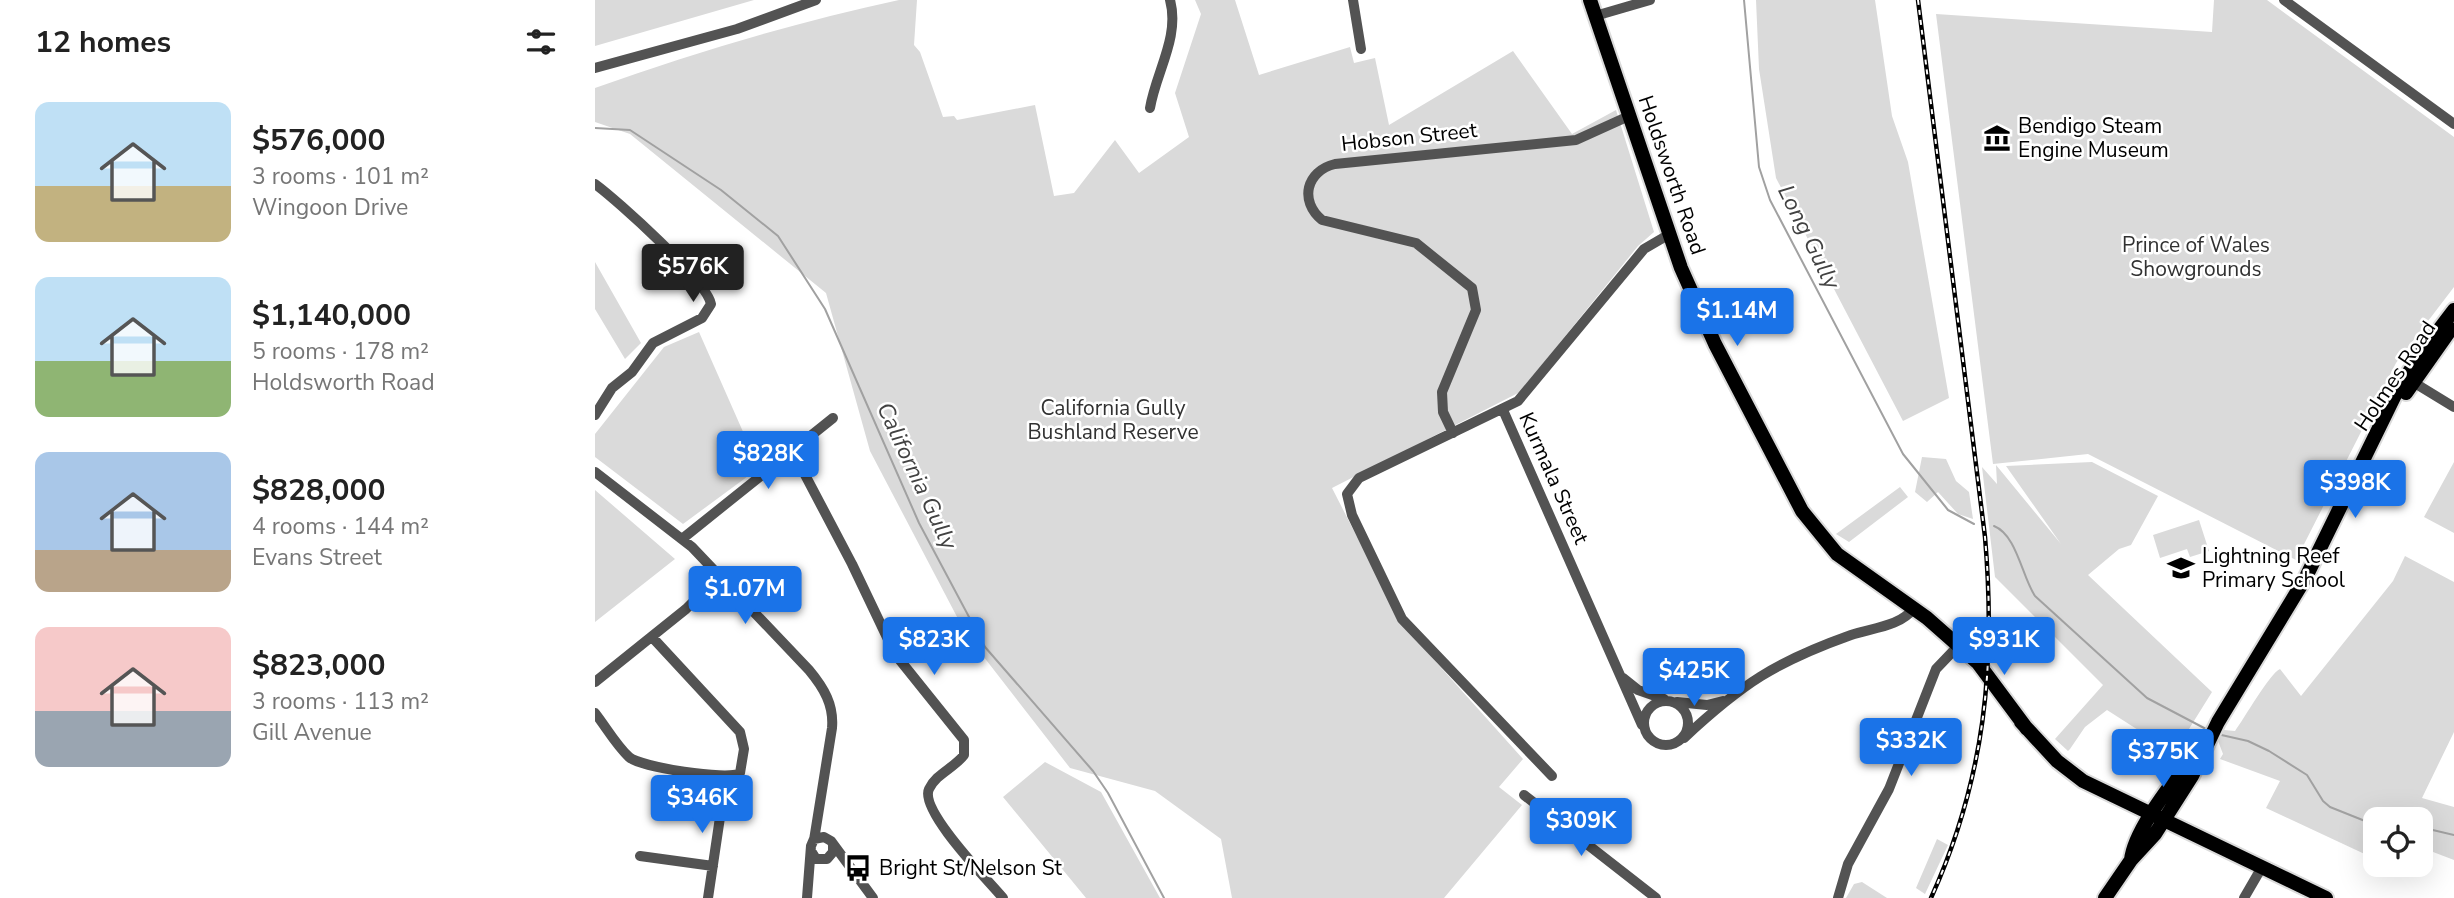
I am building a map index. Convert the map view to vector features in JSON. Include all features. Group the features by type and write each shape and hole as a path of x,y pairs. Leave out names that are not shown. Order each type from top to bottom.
{"main road":[{"name":"Holdsworth Road","path":"1590,0 1668,235 1715,344 1808,521 1837,554 1914,608 1958,646 2027,729 2073,774 2158,818 2326,898"},
{"name":"Holmes Road","path":"2105,898 2131,860 2142,851 2158,818 2192,776 2213,730 2300,588 2370,450 2411,377 2454,310"},
{"name":"Holmes Road","path":"2411,377 2454,325"}],"street":[{"path":"595,68 737,29 817,0"},
{"path":"1150,108 1171,35 1173,17 1170,0"},
{"path":"1353,0 1361,50"},
{"path":"1595,16 1650,0"},
{"path":"2284,0 2454,124"},
{"name":"Hobson Street","path":"1453,433 1443,411 1442,392 1476,310 1472,288 1416,243 1322,220 1309,202 1310,180 1318,172 1335,164 1576,140 1629,116"},
{"path":"595,184 617,201 659,243 707,294 711,304 702,318 653,343 632,372 613,388 595,415"},
{"name":"Kurmala Street","path":"1643,725 1503,410 1530,388 1644,249 1668,235"},
{"path":"2411,377 2454,400"},
{"path":"2411,377 2454,407"},
{"path":"1503,410 1359,478 1349,488 1349,507 1402,619 1552,776"},
{"path":"682,539 833,418"},
{"path":"793,452 852,564 894,654 971,751 930,786 927,802 1003,898"},
{"path":"595,472 682,539 809,670 829,701 832,728 820,814 812,845 807,898"},
{"path":"595,682 722,579"},
{"path":"1683,738 1686,714 1670,701 1649,708 1643,725 1646,734 1657,743 1678,744 1725,700 1775,665 1847,636 1897,621 1914,608"},
{"path":"595,713 629,758 643,764 726,777 736,775 741,770 744,750 742,736 652,637"},
{"path":"1838,898 1852,856 1889,789 1936,669 1958,646"},
{"name":"Kurmala Street","path":"1618,670 1631,686 1670,701 1707,705 1725,700"},
{"path":"708,898 726,777"},
{"path":"1524,795 1657,897"},
{"path":"820,814 831,841 849,869 873,898"},
{"path":"812,845 831,841"},
{"path":"810,881 832,854 831,841"},
{"path":"812,845 816,859 826,859 849,869"},
{"path":"640,856 713,866"},
{"path":"2244,898 2262,867"}],"green space":[{"path":"595,0 754,0 595,46"},
{"name":"California Gully Bushland Reserve","path":"899,0 917,0 914,45 920,52 943,117 954,116 957,120 1035,105 1054,196 1074,193 1115,140 1139,173 1189,137 1175,93 1201,14 1195,0 1235,0 1259,75 1350,47 1354,63 1375,58 1389,125 1513,51 1572,134 1616,110 1654,232 1638,246 1520,392 1332,488 1401,623 1523,759 1499,787 1522,805 1444,898 1232,898 1221,839 1155,791 1070,768 966,634 870,451 826,293 630,134 595,122 595,88 745,39"},
{"path":"1756,0 1875,0 1892,116 1908,162 1949,398 1903,421 1776,178 1759,69"},
{"name":"Prince of Wales Showgrounds","path":"2214,0 2267,0 2454,137 2454,287 2396,363 2296,560 2088,454 1993,464 1936,14 2212,32"},
{"path":"595,262 641,343 625,359 595,309"},
{"path":"699,332 759,468 683,524 595,457 595,434 664,347"},
{"path":"1922,457 1946,459 1956,481 1969,492 1973,519 1958,514 1938,492 1927,502 1915,492"},
{"path":"2092,462 2158,496 2131,545 2119,549 2088,575 2212,692 2174,753 2107,710 2085,727 2068,751 2055,739 2103,685 1995,577 1982,467 1997,484 1996,465 2061,544 2006,466"},
{"path":"2454,462 2454,533 2424,517"},
{"path":"1900,487 1908,497 1849,542 1836,534"},
{"path":"595,490 675,559 595,622"},
{"path":"2199,520 2209,551 2190,557 2187,549 2160,558 2153,535"},
{"path":"2405,556 2454,582 2454,732 2422,798 2454,807 2454,860 2433,852 2433,807 2363,807 2363,853 2266,808 2280,781 2220,759 2223,754 2217,738 2224,730 2235,731 2276,672 2280,669 2301,696 2393,581"},
{"path":"1045,762 1101,792 1160,898 1086,898 1003,797"},
{"path":"1937,839 1948,845 1925,894 1916,888"},
{"path":"1862,882 1887,898 1846,898 1854,884"}],"waterway":[{"name":"Long Gully","path":"1744,0 1759,167 1770,200 1903,454 1948,510 1974,524"},
{"name":"California Gully","path":"595,128 630,130 721,190 778,236 825,309 919,523 985,647 1093,771 1108,793 1164,898"},
{"name":"Long Gully","path":"1994,526 2002,531 2014,547 2035,596 2147,698 2206,729"},
{"name":"Long Gully","path":"2217,734 2248,741 2269,751 2307,775 2323,801 2330,807 2363,820"},
{"name":"Long Gully","path":"2433,830 2454,835"}],"railway":[{"path":"1918,0 1985,537 1989,631 1987,677 1975,765 1964,810 1931,898"}],"place":[{"name":"Bendigo Steam Engine Museum","path":"1997,138"},
{"name":"Lightning Reef Primary School","path":"2181,568"},
{"name":"Bright St/Nelson St","path":"858,868"}]}
